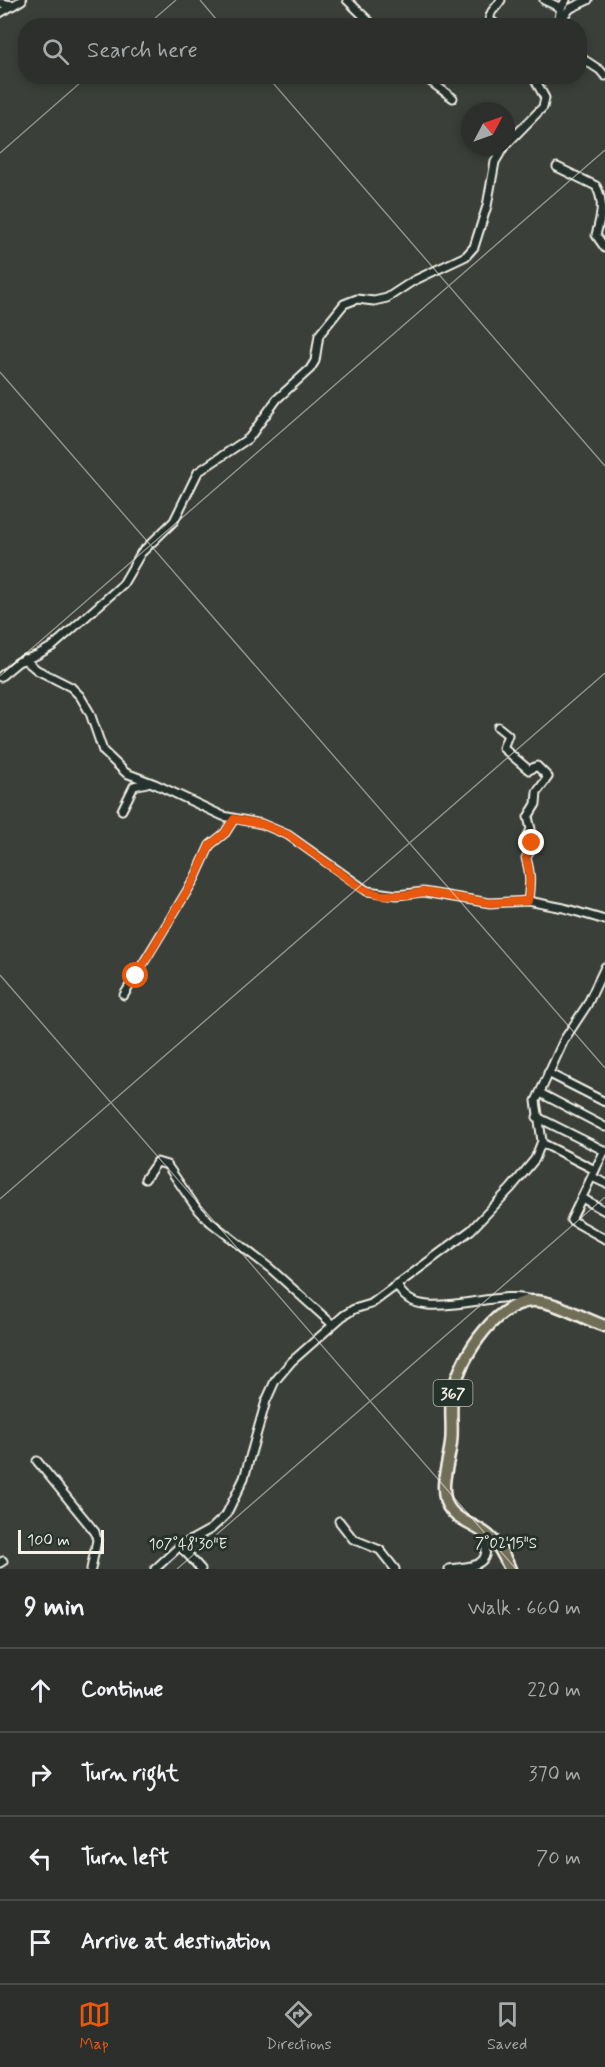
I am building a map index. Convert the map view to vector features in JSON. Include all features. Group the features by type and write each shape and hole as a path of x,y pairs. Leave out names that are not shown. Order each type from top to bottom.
{"main road":[{"path":"531,1301 558,1307 605,1326"},
{"name":"367","path":"510,1569 497,1544 482,1531 455,1516 444,1494 444,1480 451,1442 452,1398 462,1365 481,1335 508,1310 531,1301"}],"street":[{"path":"0,14 22,0"},
{"path":"347,0 366,18"},
{"path":"490,18 501,0"},
{"path":"544,0 561,8"},
{"path":"559,18 566,0"},
{"path":"559,18 577,4 588,0"},
{"path":"0,3 13,5"},
{"path":"587,62 605,76"},
{"path":"434,84 453,98"},
{"path":"515,136 543,107 545,98 537,84"},
{"path":"0,677 18,662 52,646 123,584 141,553 174,521 198,472 249,438 277,399 310,369 315,361 319,335 344,304 357,299 374,301 387,298 413,281 456,262 470,253 487,206 495,162 499,156"},
{"path":"557,168 599,189 605,205 596,236 605,248"},
{"path":"24,659 37,670 77,692 90,713 105,755 126,773 206,810 234,819 262,824 288,835 349,880 371,893 397,895 423,892 490,903 528,901 564,908 605,920"},
{"path":"498,727 508,735 502,748 529,770 537,766 548,777 537,792 536,804 528,817 531,829 528,836 532,846 526,858 531,875 528,882 528,901"},
{"path":"122,810 134,786 149,782"},
{"path":"124,995 195,878 210,845 225,833 234,819"},
{"path":"157,1568 180,1546 217,1525 226,1515 244,1478 270,1389 284,1369 332,1324 354,1309 371,1304 471,1230 488,1214 535,1159 542,1143 536,1101 564,1040 598,984 605,967"},
{"path":"548,1073 605,1102"},
{"path":"540,1093 605,1126"},
{"path":"537,1116 604,1152 572,1221 605,1239"},
{"path":"542,1143 594,1174 605,1184"},
{"path":"145,1179 157,1162 167,1165 202,1214 271,1269 332,1324"},
{"path":"582,1198 605,1211"},
{"path":"397,1284 405,1297 428,1305 464,1305 485,1299 512,1296 531,1301"},
{"path":"37,1461 95,1532 97,1540 91,1569"},
{"path":"339,1521 353,1539 380,1550 395,1569"},
{"path":"449,1569 472,1566 483,1560 487,1552 487,1545 482,1531"},
{"path":"180,1546 201,1569"}],"route":[{"path":"136,976 195,878 210,845 225,833 234,819 262,824 288,835 361,888 382,895 407,895 423,892 490,903 528,901 528,882 531,875 526,858 532,843"}]}
